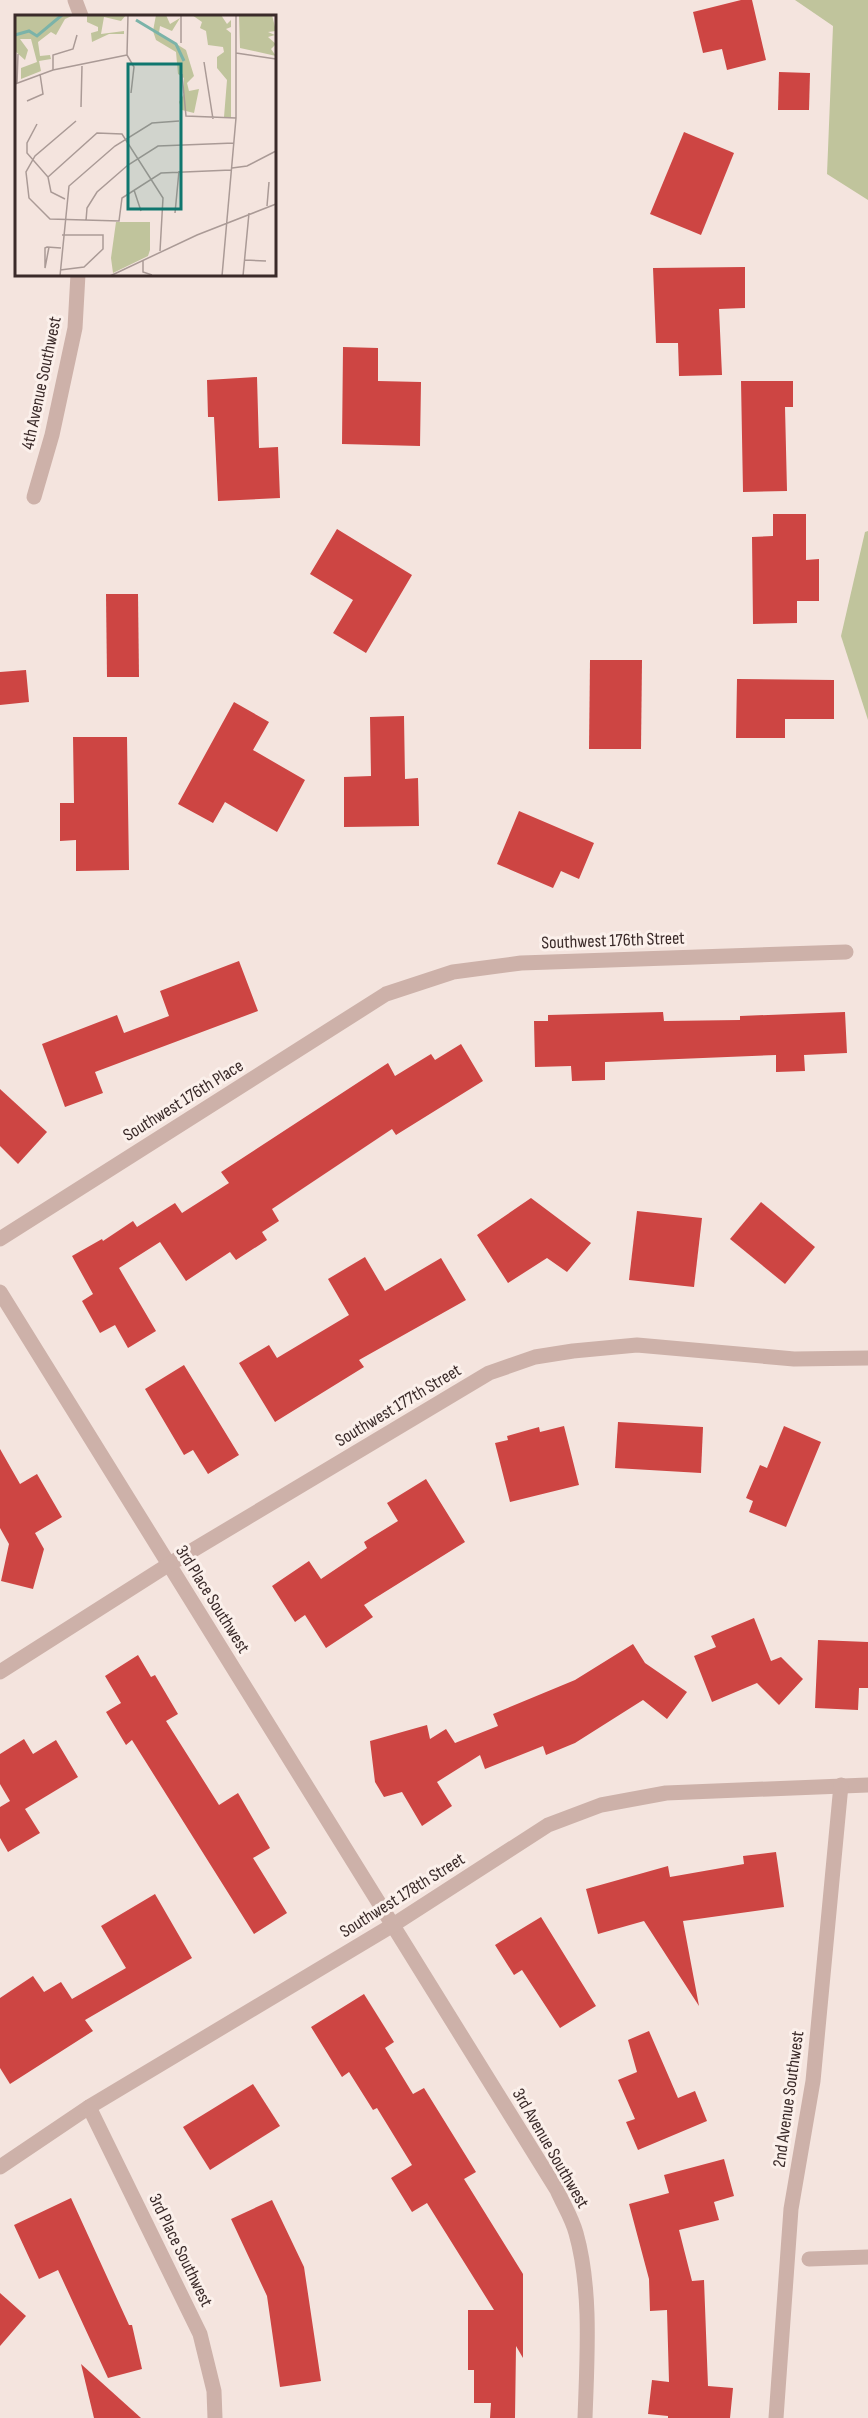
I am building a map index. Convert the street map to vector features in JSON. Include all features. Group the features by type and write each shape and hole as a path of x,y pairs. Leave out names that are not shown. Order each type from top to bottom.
{"street":[{"path":"75,0 81,15"},
{"name":"4th Avenue Southwest","path":"34,497 52,435 75,328 78,276"},
{"name":"Southwest 176th Street","path":"386,994 453,972 521,963 846,952"},
{"name":"Southwest 176th Place","path":"0,1239 386,994"},
{"name":"3rd Place Southwest","path":"0,1292 393,1925"},
{"name":"Southwest 177th Street","path":"0,1672 168,1565 489,1373 535,1358 573,1351 637,1345 794,1359 868,1358"},
{"name":"2nd Avenue Southwest","path":"776,2418 791,2209 813,2081 842,1785"},
{"name":"Southwest 178th Street","path":"0,2167 89,2107 393,1925 548,1825 601,1805 666,1793 868,1785"},
{"name":"3rd Avenue Southwest","path":"393,1925 557,2190 576,2232 584,2287 587,2346 585,2418"},
{"name":"3rd Place Southwest","path":"89,2107 200,2334 214,2391 215,2418"},
{"path":"809,2259 868,2257"}],"green space":[{"path":"795,0 868,0 868,200 827,174 833,26"},
{"path":"868,531 868,720 841,636 865,532"}],"building":[{"path":"741,0 752,0 766,60 727,70 722,49 703,53 693,12"},
{"path":"779,72 810,73 809,110 778,110"},
{"path":"684,132 734,153 701,235 650,214"},
{"path":"745,267 745,308 719,309 722,375 679,376 678,343 656,343 653,268"},
{"path":"343,347 378,348 378,381 421,382 420,446 342,444"},
{"path":"257,377 259,448 278,447 280,498 218,501 214,417 208,417 207,380"},
{"path":"741,381 793,381 793,407 785,407 787,491 743,492"},
{"path":"773,514 806,514 806,560 819,559 819,601 797,601 797,623 753,624 752,537 773,536"},
{"path":"337,529 412,575 366,653 333,633 353,600 310,574"},
{"path":"106,594 138,594 139,677 107,677"},
{"path":"590,660 642,660 641,749 589,749"},
{"path":"26,670 29,702 0,705 0,672"},
{"path":"737,679 834,680 834,719 785,719 785,738 736,738"},
{"path":"234,702 269,722 253,750 305,780 277,832 225,802 213,823 178,804"},
{"path":"404,716 405,779 418,778 419,826 344,827 344,777 371,776 370,717"},
{"path":"73,737 127,737 129,870 76,871 76,840 60,841 60,803 74,803"},
{"path":"519,811 594,843 579,879 561,871 553,888 497,864"},
{"path":"239,961 258,1011 95,1072 103,1093 65,1107 42,1044 117,1015 124,1033 169,1016 160,991"},
{"path":"663,1012 664,1021 740,1020 740,1016 845,1012 847,1053 804,1055 805,1071 776,1072 776,1055 605,1062 605,1080 572,1081 571,1066 535,1067 534,1021 548,1021 548,1015"},
{"path":"461,1044 483,1081 396,1135 392,1129 272,1209 279,1221 262,1232 267,1240 236,1260 230,1252 186,1281 160,1242 119,1268 156,1331 128,1348 115,1325 100,1333 82,1301 93,1294 72,1256 102,1239 103,1241 133,1221 137,1227 175,1203 182,1213 229,1183 221,1172 388,1063 395,1076 431,1054 435,1060"},
{"path":"0,1089 47,1132 18,1164 0,1146"},
{"path":"531,1198 591,1243 567,1272 547,1258 508,1283 477,1235"},
{"path":"761,1202 815,1247 785,1284 730,1239"},
{"path":"637,1211 702,1218 694,1287 629,1280"},
{"path":"365,1257 385,1291 441,1258 466,1300 359,1360 364,1367 275,1422 239,1363 269,1345 277,1358 349,1315 328,1279"},
{"path":"184,1365 239,1455 208,1474 193,1450 184,1455 145,1389"},
{"path":"618,1422 703,1427 701,1473 615,1468"},
{"path":"564,1426 579,1485 510,1502 495,1443 508,1440 507,1436 539,1427 540,1432"},
{"path":"784,1426 821,1442 786,1527 749,1512 753,1501 746,1498 760,1465 767,1468"},
{"path":"0,1449 20,1484 37,1474 62,1517 35,1533 44,1549 33,1589 1,1581 9,1544 0,1528"},
{"path":"426,1479 465,1542 364,1605 373,1617 326,1648 305,1615 295,1622 272,1586 309,1561 321,1579 367,1548 364,1542 398,1521 387,1503"},
{"path":"754,1618 771,1661 781,1657 803,1679 779,1705 757,1683 712,1702 694,1656 716,1647 711,1636"},
{"path":"818,1640 868,1642 868,1688 859,1688 858,1710 815,1708"},
{"path":"633,1644 645,1663 687,1692 667,1719 643,1700 575,1743 546,1755 543,1746 485,1769 480,1755 437,1782 452,1806 422,1826 402,1792 384,1797 375,1782 370,1741 427,1725 430,1739 446,1729 455,1743 498,1726 493,1714 575,1680"},
{"path":"138,1655 151,1677 155,1675 178,1714 166,1721 219,1805 238,1793 270,1848 253,1858 287,1913 254,1934 132,1740 126,1745 106,1712 121,1703 105,1676"},
{"path":"24,1739 33,1754 56,1740 78,1777 25,1809 40,1833 8,1852 0,1838 0,1807 10,1801 0,1784 0,1754"},
{"path":"776,1852 784,1907 683,1921 699,2006 644,1921 598,1934 586,1889 668,1866 670,1877 744,1864 743,1856"},
{"path":"155,1894 192,1958 85,2020 93,2031 10,2084 0,2068 0,1998 33,1976 44,1992 61,1982 72,1999 126,1968 101,1926"},
{"path":"541,1917 596,2006 560,2028 522,1970 514,1975 495,1945"},
{"path":"364,1994 394,2042 385,2048 413,2094 424,2088 476,2172 464,2179 523,2274 523,2358 516,2346 515,2418 490,2418 491,2403 474,2403 474,2370 468,2370 468,2310 494,2310 427,2203 412,2212 391,2178 412,2165 377,2108 373,2110 349,2072 342,2077 311,2027"},
{"path":"649,2031 678,2098 695,2091 707,2121 638,2150 626,2122 635,2119 618,2080 637,2072 628,2040"},
{"path":"253,2084 280,2126 210,2170 183,2127"},
{"path":"724,2159 734,2196 714,2202 719,2220 679,2230 692,2281 704,2280 708,2386 733,2388 730,2418 668,2418 668,2416 648,2414 652,2380 669,2382 667,2310 650,2311 649,2279 629,2204 669,2193 664,2175"},
{"path":"71,2198 129,2325 132,2325 142,2369 108,2378 58,2270 39,2279 14,2225"},
{"path":"272,2200 304,2267 321,2381 280,2387 267,2296 231,2219"},
{"path":"0,2293 26,2316 0,2346"},
{"path":"81,2364 141,2418 94,2418"}]}
